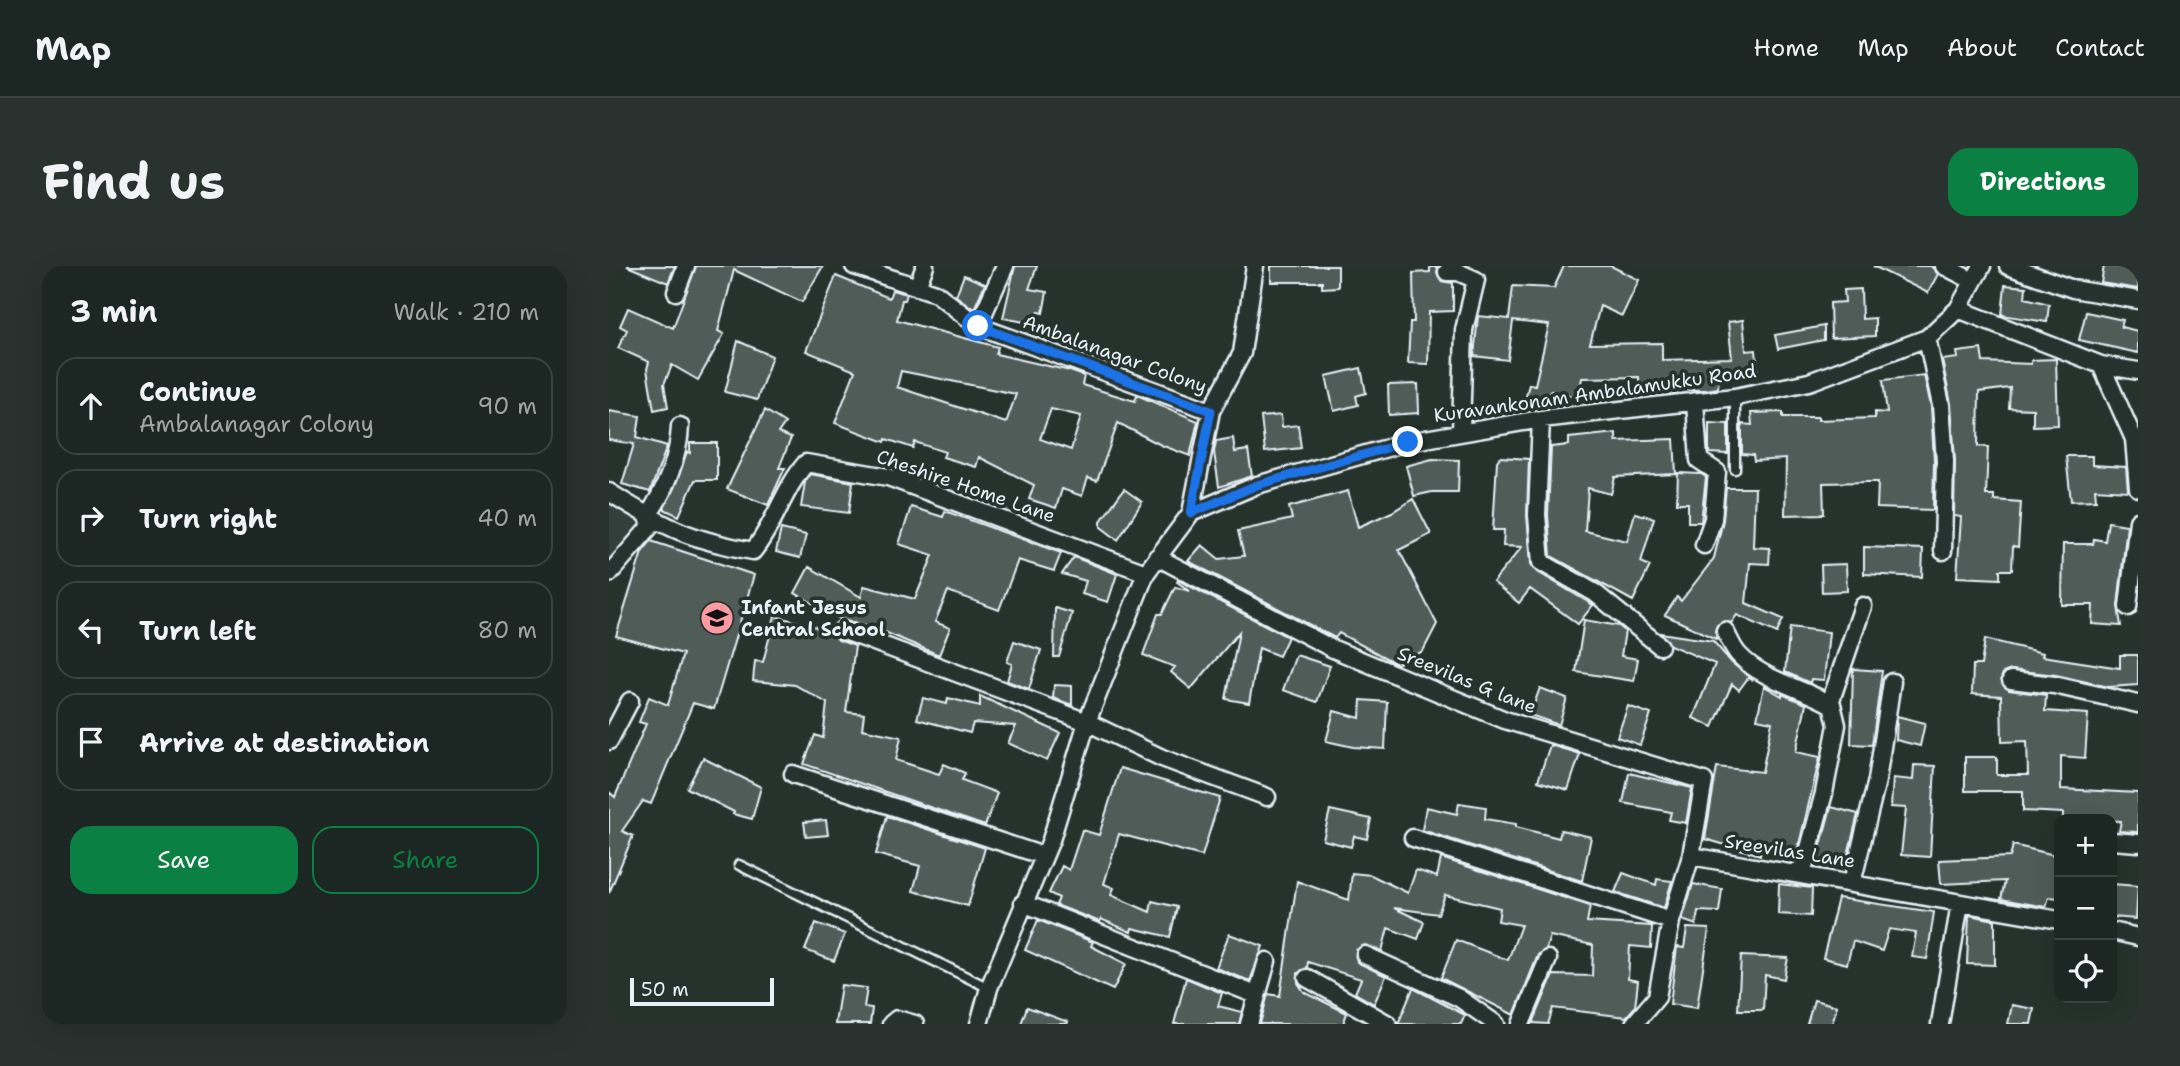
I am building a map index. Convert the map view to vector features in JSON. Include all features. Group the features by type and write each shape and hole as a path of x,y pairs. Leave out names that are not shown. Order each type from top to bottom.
{"street":[{"path":"676,292 685,266"},
{"name":"Ambalanagar Colony","path":"853,266 936,293 978,326 1211,411"},
{"path":"917,287 925,266"},
{"path":"978,326 1005,266"},
{"path":"1191,513 1211,411 1242,353 1255,266"},
{"path":"1944,266 1973,281"},
{"name":"Kuravankonam Ambalamukku Road","path":"979,1024 989,988 1044,856 1087,722 1146,573 1191,513 1257,485 1408,442 1541,419 1735,397 1809,382 1927,338 1958,309 1982,266"},
{"path":"2008,266 2073,289 2138,300"},
{"path":"1447,272 1458,272 1476,280 1464,330 1461,431"},
{"path":"1958,309 2101,365 2138,371"},
{"path":"1927,338 1941,405 1944,447 1943,551"},
{"path":"2101,365 2136,439 2138,488"},
{"path":"1695,402 1699,460 1717,472 1713,519 1703,545"},
{"path":"1541,419 1537,514 1541,562 1595,593 1660,646"},
{"path":"609,574 651,519 677,450 680,426"},
{"name":"Cheshire Home Lane","path":"609,492 651,519 708,543 753,551 769,530 795,477 806,463 888,477 1146,573"},
{"path":"2128,607 2138,521"},
{"name":"Sreevilas G lane","path":"1157,557 1331,648 1505,720 1704,781 1691,856"},
{"path":"1794,873 1804,867 1824,793 1837,725 1831,699 1863,606"},
{"path":"842,630 1087,722 1162,758 1267,797"},
{"path":"1725,631 1739,655 1774,679 1805,689 1832,705"},
{"path":"2011,680 2054,685 2138,704"},
{"path":"1852,883 1877,780 1892,682"},
{"path":"609,741 630,701"},
{"path":"793,774 1044,856"},
{"path":"1413,838 1671,921"},
{"path":"2117,841 2138,843"},
{"path":"1634,1024 1657,997 1671,921 1691,856"},
{"name":"Sreevilas Lane","path":"1691,856 2054,919"},
{"path":"1023,903 1257,995"},
{"path":"1940,1024 1960,903"},
{"path":"2117,932 2138,937"},
{"path":"1365,955 1459,998 1496,1024"},
{"path":"1521,1024 1548,960"},
{"path":"1249,1024 1267,961"},
{"path":"1307,978 1388,1024"},
{"path":"891,1024 897,1019 915,1024"}],"lane":[{"path":"1735,397 1735,469"},
{"path":"739,865 989,988"}],"shaded area":[{"path":"609,483 649,516 609,564"}],"building":[{"path":"627,266 675,266 668,283"},
{"path":"696,266 823,266 802,302 734,270 718,331 724,334 698,380 672,365 664,384 668,407 654,410 647,369 649,362 618,348 627,330 620,326 628,308 673,328"},
{"path":"1015,266 1037,266 1029,289 1047,292 1043,313 1038,312 1036,324 1003,318"},
{"path":"1271,266 1338,266 1338,287 1322,288 1322,282 1271,282"},
{"path":"1564,266 1611,266 1639,280 1622,316 1600,306 1590,344 1662,343 1662,360 1732,358 1728,322 1743,320 1746,351 1756,350 1758,374 1719,379 1718,388 1706,390 1674,390 1673,383 1639,385 1639,377 1582,378 1578,397 1550,391 1546,408 1523,409 1529,384 1535,385 1549,325 1513,321 1508,360 1474,356 1478,316 1509,319 1513,286 1554,288"},
{"path":"1873,266 1931,266 1938,274 1928,293"},
{"path":"2104,266 2138,267 2138,289 2101,283"},
{"path":"1430,267 1438,267 1437,273 1441,281 1453,283 1453,311 1429,312 1428,364 1408,363 1410,322 1414,322 1413,273 1430,272"},
{"path":"964,275 985,284 974,309 956,296"},
{"path":"836,276 889,298 892,290 907,294 905,300 902,300 897,320 998,347 996,354 1070,371 1084,376 1082,385 1135,401 1137,395 1198,421 1190,456 1118,423 1097,481 1088,478 1082,496 1062,489 1056,508 1029,499 1034,485 979,457 976,467 943,457 945,452 915,442 913,448 886,439 885,442 835,423 855,371 806,351","holes":["901,371 1016,394 1006,423 897,387","1051,409 1081,416 1071,450 1040,439"]},
{"path":"2005,285 2026,287 2025,298 2049,304 2047,322 2002,315"},
{"path":"1861,289 1862,319 1875,318 1875,336 1831,338 1830,303 1845,302 1844,290"},
{"path":"2086,312 2123,320 2121,327 2138,331 2138,353 2079,340"},
{"path":"1824,326 1824,340 1778,349 1775,335"},
{"path":"738,341 772,356 757,400 725,392"},
{"path":"1981,349 1983,362 2031,364 2031,360 2056,359 2058,425 2033,426 2033,409 2009,408 2010,388 1979,392 1978,446 1988,447 1986,495 1994,495 1994,500 2021,502 2018,547 2013,546 2012,570 2000,570 2000,579 1957,577 1961,517 1954,516 1955,460 1951,404 1942,360 1958,358 1957,352"},
{"path":"1361,368 1366,393 1356,396 1358,405 1334,411 1326,376"},
{"path":"1924,375 1931,406 1933,510 1877,508 1878,482 1823,483 1824,514 1785,515 1786,459 1754,461 1753,455 1742,454 1742,424 1752,425 1751,413 1783,412 1783,417 1818,417 1818,420 1875,418 1875,412 1887,413 1883,380"},
{"path":"1418,384 1419,413 1389,415 1388,385"},
{"path":"765,410 785,423 778,433 791,438 779,468 785,468 768,505 727,489"},
{"path":"609,411 640,416 637,437 667,446 650,492 622,484 634,444 609,440"},
{"path":"1281,415 1282,427 1298,425 1301,448 1265,452 1261,417"},
{"path":"1709,423 1728,424 1728,454 1709,453"},
{"path":"1616,433 1616,441 1674,439 1676,474 1615,477 1611,494 1588,488 1585,531 1627,541 1635,513 1654,518 1641,562 1650,566 1633,601 1551,556 1548,515 1551,447 1569,445 1569,438"},
{"path":"1233,438 1235,452 1248,450 1252,476 1219,487 1214,452 1216,441"},
{"path":"690,443 717,443 717,480 695,480 679,516 664,509 687,452 690,453"},
{"path":"2066,456 2092,456 2092,465 2126,467 2128,491 2095,489 2096,500 2071,501"},
{"path":"1500,457 1529,459 1527,515 1531,564 1536,571 1593,605 1578,624 1530,589 1519,603 1493,582 1522,547 1503,546 1504,530 1493,530 1497,461"},
{"path":"1432,459 1459,460 1458,492 1432,492 1414,496 1406,466"},
{"path":"1678,473 1701,474 1706,477 1701,522 1688,522 1688,503 1677,503"},
{"path":"810,474 853,482 849,513 801,507 805,482"},
{"path":"1726,488 1755,488 1753,547 1770,548 1769,564 1750,563 1746,603 1783,619 1777,633 1737,615 1731,623 1725,621 1717,625 1715,631 1718,640 1665,615 1677,597 1681,601 1714,558 1723,520"},
{"path":"1124,489 1142,502 1118,540 1101,527 1101,521"},
{"path":"1348,491 1358,527 1413,499 1431,534 1399,550 1437,624 1423,651 1397,664 1339,633 1335,638 1188,561 1202,545 1219,559 1244,556 1238,531 1292,519 1289,507"},
{"path":"911,507 943,517 945,511 1061,553 1054,571 1018,560 999,610 948,591 935,622 950,628 939,655 880,630 842,620 795,593 809,567 861,597 864,586 915,599 933,555 899,544"},
{"path":"2108,522 2127,525 2118,606 2121,626 2092,624 2093,605 2062,605 2063,544 2093,544 2094,539 2105,541"},
{"path":"781,529 806,535 800,558 776,552"},
{"name":"Infant Jesus Central School","path":"651,541 754,575 714,709 693,703 651,804 643,801 622,831 633,836 609,893 609,792 615,797 646,724 639,722 649,697 668,705 683,654 616,636 642,552"},
{"path":"1864,547 1923,549 1922,577 1864,574"},
{"path":"1074,557 1117,574 1108,602 1082,594 1086,581 1062,574"},
{"path":"1846,564 1847,591 1822,592 1821,565"},
{"path":"1178,580 1288,637 1279,656 1259,648 1249,703 1226,699 1239,632 1191,689 1171,672 1175,667 1143,655 1158,614 1162,614 1175,587 1190,591 1177,582"},
{"path":"1055,608 1072,613 1059,657 1054,657"},
{"path":"775,616 832,631 838,640 855,646 846,712 864,714 862,729 901,737 896,760 939,774 944,764 965,773 962,780 997,793 985,826 804,764 815,735 823,738 827,703 795,685 753,681 755,661 763,662"},
{"path":"1584,620 1619,626 1625,631 1621,656 1638,659 1634,681 1576,672"},
{"path":"1790,627 1829,632 1824,680 1811,679 1810,683 1785,672"},
{"path":"1660,633 1713,641 1732,663 1753,680 1748,678 1739,690 1732,684 1713,727 1693,718 1715,664 1670,645"},
{"path":"1985,639 2043,653 2042,656 2120,668 2120,655 2138,655 2138,685 2109,687 2056,675 2012,670 2003,673 2001,679 2009,690 2046,695 2045,711 2088,714 2085,758 2061,756 2061,789 2138,793 2138,832 2119,831 2121,821 2117,821 2117,814 2023,811 2023,791 1965,791 1965,757 1997,757 1997,775 2028,775 2027,741 2002,742 2001,696 1972,694 1973,665 1981,665"},
{"path":"1014,641 1041,650 1029,689 1007,681 1012,664 1007,662"},
{"path":"1296,655 1330,666 1317,702 1283,690"},
{"path":"1853,669 1882,671 1872,745 1851,744"},
{"path":"1054,685 1072,686 1072,705 1053,698"},
{"path":"1764,686 1782,696 1806,704 1796,752 1820,757 1796,857 1761,849 1760,855 1705,839 1717,767 1762,772 1772,722 1757,719"},
{"path":"1540,688 1567,698 1559,725 1530,715"},
{"path":"980,696 1060,733 1047,761 1008,743 1016,726 973,723 970,733 917,719 923,698 947,704 948,698 980,706"},
{"path":"1361,700 1387,702 1385,749 1353,747 1326,741 1334,711 1360,718"},
{"path":"1628,706 1651,714 1640,745 1617,737"},
{"path":"1897,716 1925,723 1920,746 1896,740"},
{"path":"1550,745 1580,754 1568,790 1538,781"},
{"path":"703,758 761,787 752,819 733,814 734,812 687,788"},
{"path":"1914,765 1935,766 1930,857 1901,855 1906,808 1891,807 1893,778 1913,780"},
{"path":"1120,768 1220,798 1202,856 1119,834 1104,884 1114,888 1111,895 1150,912 1152,901 1177,907 1170,937 1132,928 1131,932 1101,919 1100,922 1056,905 1059,898 1049,893 1062,866 1069,870 1082,830 1099,835"},
{"path":"1629,773 1692,788 1686,823 1669,820 1671,812 1623,803"},
{"path":"1459,803 1486,807 1485,819 1516,824 1516,827 1559,838 1561,830 1591,837 1582,881 1422,830 1426,807 1457,814"},
{"path":"1831,807 1858,814 1845,867 1817,860"},
{"path":"1330,810 1371,819 1367,839 1354,836 1351,847 1323,840"},
{"path":"887,816 985,848 968,906 913,891 920,866 876,854"},
{"path":"826,820 828,835 806,837 804,822"},
{"path":"2013,845 2054,855 2054,898 2049,897 2046,907 2001,899 2005,881 1941,884 1939,860 2010,857"},
{"path":"1441,858 1590,906 1587,922 1652,926 1651,948 1630,946 1628,979 1638,981 1635,1007 1626,1017 1553,1008 1548,1024 1533,1023 1553,975 1592,976 1593,945 1550,936 1546,949 1538,955 1514,1015 1441,978 1456,940 1508,960 1521,925 1498,921 1500,908 1445,895 1438,914 1394,908 1424,922 1418,939 1388,928 1382,951 1365,945 1356,950 1357,962 1386,976 1374,1004 1355,993 1361,979 1308,962 1307,968 1298,973 1298,983 1304,992 1347,1013 1343,1024 1260,1024 1268,994 1280,996 1297,881 1349,900 1352,873 1371,875 1408,893 1416,870 1437,877"},
{"path":"1623,873 1656,885 1657,879 1672,881 1664,908 1615,892"},
{"path":"1693,884 1722,889 1719,912 1698,911 1696,925 1682,920"},
{"path":"1779,884 1812,888 1811,916 1778,914"},
{"path":"2117,884 2138,886 2136,919 2117,917"},
{"path":"1838,898 1934,912 1927,959 1912,957 1916,933 1889,929 1882,951 1853,941 1847,964 1823,958"},
{"path":"1969,915 1995,920 1995,965 1967,964"},
{"path":"1038,920 1093,942 1091,946 1126,964 1113,990 1025,950"},
{"path":"816,923 845,934 834,961 805,950"},
{"path":"1687,928 1709,929 1697,1008 1670,1004 1677,947 1684,948"},
{"path":"1229,934 1263,946 1250,981 1216,968"},
{"path":"1741,956 1788,958 1784,979 1765,975 1763,1010 1738,1010"},
{"path":"1186,978 1222,993 1218,1006 1242,1012 1239,1024 1174,1024"},
{"path":"841,985 867,988 864,1007 872,1008 870,1024 835,1024"},
{"path":"1413,988 1465,1015 1461,1024 1398,1024"},
{"path":"1814,1000 1837,1006 1832,1024 1807,1024"},
{"path":"2012,1005 2034,1009 2031,1024 2008,1024"},
{"path":"1027,1007 1068,1022 1021,1024"}],"place":[{"name":"Infant Jesus Central School","path":"717,618"}],"route":[{"path":"978,326 1211,411 1203,438 1191,513 1257,485 1408,442"}]}
